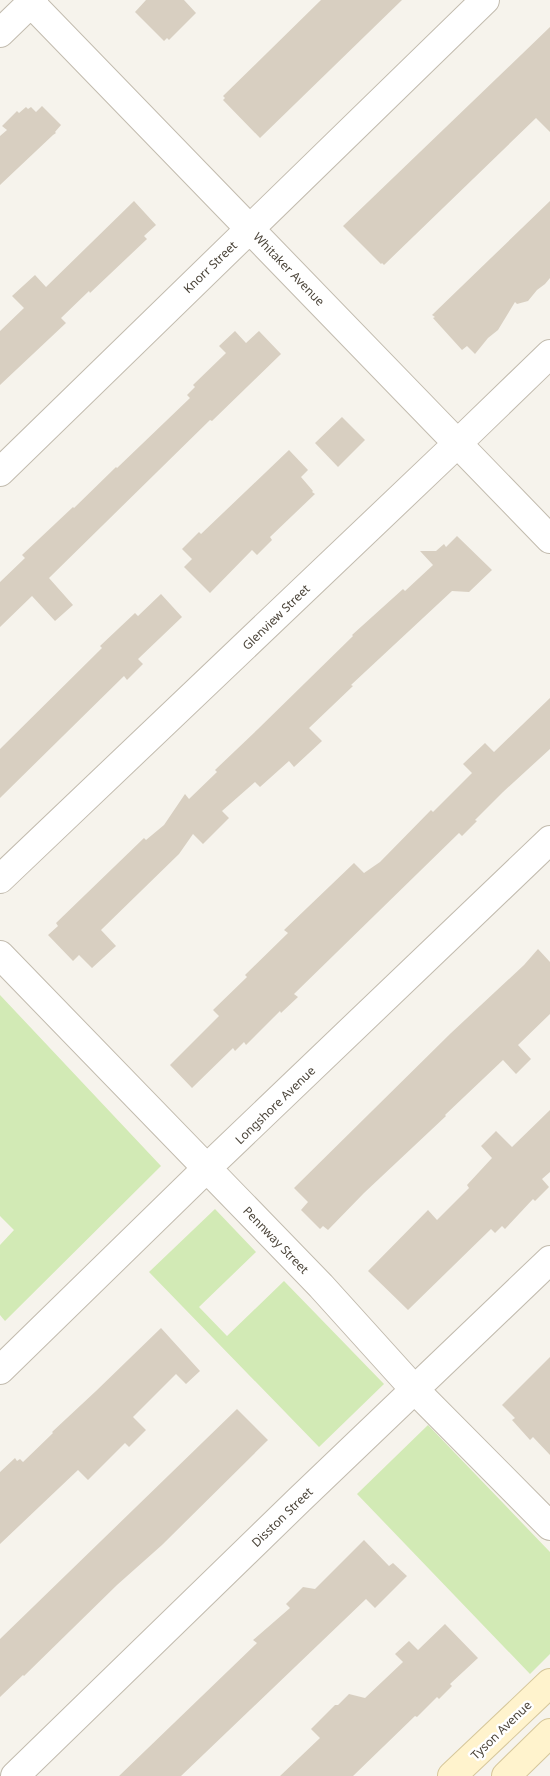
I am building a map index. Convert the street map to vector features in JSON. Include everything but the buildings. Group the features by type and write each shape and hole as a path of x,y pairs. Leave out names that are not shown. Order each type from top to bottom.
{"street":[{"name":"Knorr Street","path":"0,472 485,0"},
{"name":"Whitaker Avenue","path":"31,1 550,539"},
{"path":"0,33 31,1"},
{"name":"Glenview Street","path":"0,879 458,444 550,354"},
{"name":"Longshore Avenue","path":"0,1370 207,1168 550,840"},
{"name":"Pennway Street","path":"0,955 321,1286 415,1390 550,1526"},
{"name":"Disston Street","path":"15,1776 550,1260"},
{"name":"Tyson Avenue","path":"452,1776 550,1683"},
{"path":"506,1776 550,1733"}],"green space":[{"path":"0,995 161,1166 5,1321 0,1315 0,1245 14,1230 0,1216"},
{"path":"215,1209 256,1252 199,1307 227,1336 284,1281 384,1384 319,1447 149,1272"},
{"path":"428,1425 550,1552 550,1654 530,1674 357,1494"}]}
